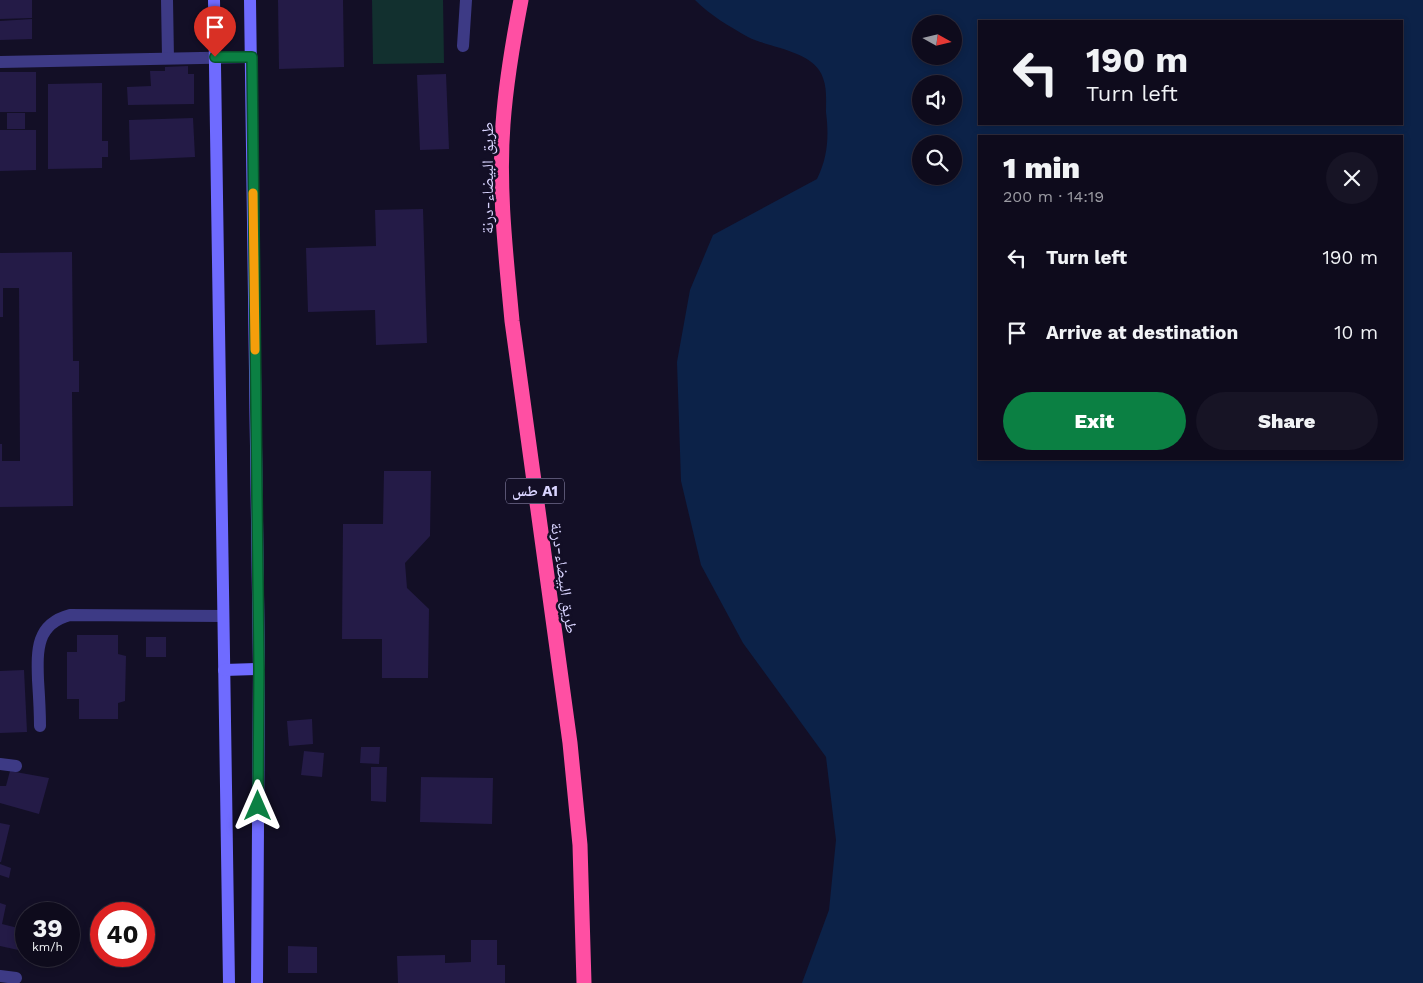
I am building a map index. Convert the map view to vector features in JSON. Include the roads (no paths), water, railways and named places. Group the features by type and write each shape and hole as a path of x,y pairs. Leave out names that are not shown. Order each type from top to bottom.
{"highway":[{"name":"طريق البيضاء-درنة","path":"521,0 509,62 503,125 502,187 505,251 513,330 570,743 580,845 584,983"}],"street":[{"path":"167,0 168,58"},
{"path":"214,0 229,983"},
{"path":"250,0 259,669 257,983"},
{"path":"463,46 466,0"},
{"path":"0,62 252,57"},
{"path":"40,726 38,647 41,636 54,621 70,615 224,616"},
{"path":"224,670 259,669"},
{"path":"0,764 16,766"},
{"path":"0,976 16,978"}],"water":[{"path":"695,0 1423,0 1423,983 802,983 829,910 836,840 826,757 743,643 701,565 681,481 677,362 690,290 713,235 817,179 821,171 827,146 826,90 818,69 802,56 757,41 720,20"}]}
